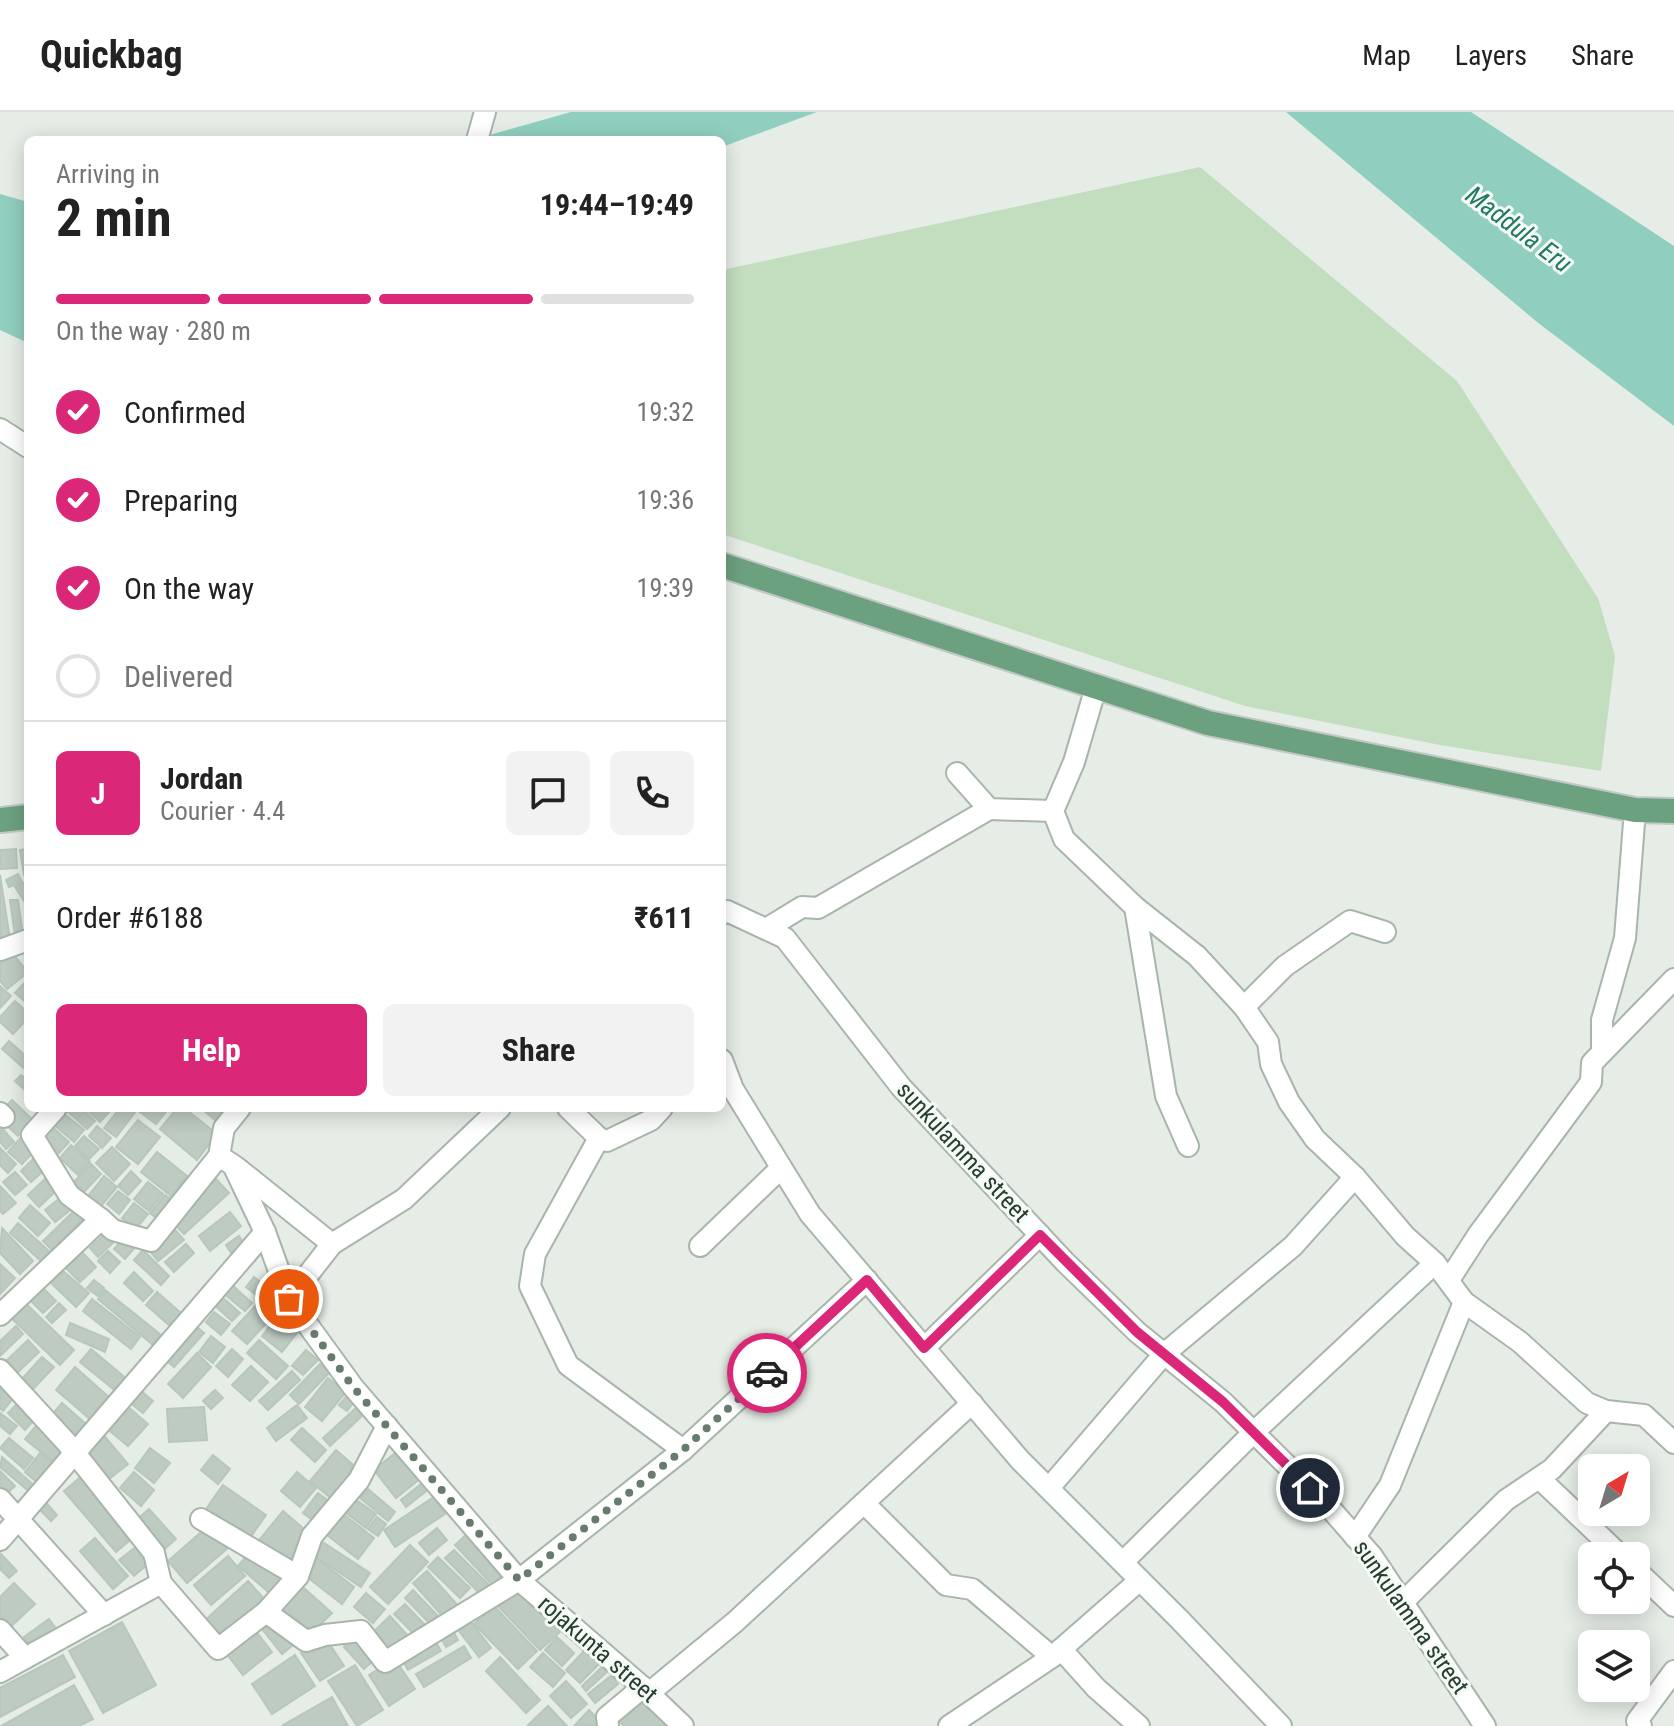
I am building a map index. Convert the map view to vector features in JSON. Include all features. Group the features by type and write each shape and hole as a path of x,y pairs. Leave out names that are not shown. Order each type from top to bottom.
{"main road":[{"path":"726,566 1208,723 1635,810 1674,811"},
{"path":"0,820 24,817"}],"street":[{"path":"478,136 485,112"},
{"path":"0,429 24,444"},
{"path":"1096,687 1074,762 1053,811 1064,839 1135,907 1197,956 1244,1007 1268,1042 1271,1064 1289,1102 1315,1139 1355,1177 1405,1236 1435,1263 1464,1302 1520,1342 1587,1403 1606,1411 1644,1415 1674,1443"},
{"path":"957,773 989,809"},
{"path":"766,929 802,907 818,908 989,809 1053,811"},
{"path":"1602,1051 1602,1020 1625,938 1635,810"},
{"path":"1135,907 1166,1096 1188,1146"},
{"name":"sunkulamma street","path":"726,912 785,938 901,1087 1040,1235 1137,1332 1223,1402 1329,1507 1372,1556 1485,1726"},
{"path":"1244,1007 1285,966 1350,921 1385,932"},
{"path":"0,950 24,941"},
{"path":"1449,1280 1478,1235 1591,1082 1592,1063 1670,988"},
{"path":"726,1071 733,1089 810,1214 1020,1460 1281,1726"},
{"path":"52,1112 32,1135 69,1195 113,1230 151,1241 226,1160"},
{"path":"237,1112 224,1128 226,1160 265,1232 289,1299 353,1387 519,1580 683,1450 867,1280"},
{"path":"289,1299 332,1244 404,1199 496,1112"},
{"path":"572,1112 599,1138 607,1141 651,1120 658,1112"},
{"path":"599,1138 535,1254 530,1286 568,1365 683,1450"},
{"path":"226,1160 332,1244"},
{"path":"700,1246 781,1168"},
{"path":"1049,1488 1164,1354 1293,1246 1355,1177"},
{"path":"0,1315 101,1219"},
{"path":"0,1540 265,1232"},
{"path":"924,1348 1040,1235"},
{"path":"1123,1562 1254,1432 1435,1263"},
{"path":"1355,1537 1390,1485 1464,1302"},
{"path":"0,1370 75,1453 154,1553 161,1583 218,1649 266,1612 298,1576 312,1536 359,1480 387,1426"},
{"path":"608,1726 607,1717 735,1622 972,1403"},
{"path":"1403,1602 1506,1500 1552,1469 1606,1411"},
{"path":"1539,1478 1606,1542"},
{"path":"0,1499 104,1615"},
{"path":"864,1503 946,1585 972,1589 1057,1653 1139,1726"},
{"path":"201,1519 298,1576"},
{"name":"rojakunta street","path":"266,1612 306,1641 325,1635 361,1631 385,1662 519,1580 683,1726"},
{"path":"949,1726 1057,1653 1140,1580"},
{"path":"0,1672 161,1583"},
{"path":"1650,1583 1674,1606"},
{"path":"0,1630 25,1658"},
{"path":"1641,1726 1637,1721 1674,1671"}],"shaded area":[{"path":"1200,167 1457,381 1598,598 1615,656 1601,771 1440,745 1245,706 726,535 726,269"}],"water":[{"path":"571,112 817,112 726,146 726,136 486,136"},
{"name":"Maddula Eru","path":"1286,112 1471,112 1674,246 1674,426 1537,322"},
{"path":"0,194 24,201 24,341 0,330"}],"building":[{"path":"16,849 17,868 0,869 0,850"},
{"path":"20,850 24,850 24,875"},
{"path":"18,874 22,882 9,887 6,880"},
{"path":"0,875 10,939 0,940"},
{"path":"23,883 24,901 15,887"},
{"path":"10,900 18,900 23,935 15,936"},
{"path":"12,953 24,967 24,975 7,989 0,981 0,963"},
{"path":"24,983 24,1001 15,993"},
{"path":"0,986 11,996 0,1008"},
{"path":"15,1001 24,1009 24,1022 13,1034 0,1022 0,1017"},
{"path":"9,1041 24,1054 24,1068 2,1049"},
{"path":"21,1075 24,1078 24,1089 15,1081"},
{"path":"12,1100 33,1120 18,1136 0,1119 0,1113"},
{"path":"62,1112 84,1130 74,1142 52,1123"},
{"path":"68,1112 85,1112 95,1121 87,1129"},
{"path":"89,1112 109,1112 100,1122"},
{"path":"117,1112 135,1112 116,1137 104,1128"},
{"path":"140,1112 166,1112 156,1124"},
{"path":"174,1112 189,1112 217,1134 197,1160 160,1129"},
{"path":"206,1112 238,1112 224,1128"},
{"path":"138,1120 160,1137 138,1164 116,1147"},
{"path":"48,1123 69,1142 56,1156 35,1137"},
{"path":"0,1126 14,1142 6,1149 0,1142"},
{"path":"97,1126 111,1138 102,1148 89,1136"},
{"path":"25,1133 39,1146 22,1164 8,1152"},
{"path":"84,1136 99,1149 89,1159 75,1146"},
{"path":"71,1145 90,1162 78,1175 60,1158"},
{"path":"112,1147 130,1164 114,1181 96,1163"},
{"path":"0,1148 16,1164 8,1173 0,1165"},
{"path":"157,1152 187,1176 171,1196 141,1172"},
{"path":"38,1154 49,1166 31,1182 21,1171"},
{"path":"91,1164 101,1174 83,1193 73,1183"},
{"path":"131,1171 141,1181 128,1195 118,1186"},
{"path":"15,1172 27,1185 15,1195 3,1182"},
{"path":"104,1176 117,1187 101,1206 88,1196"},
{"path":"47,1177 58,1189 39,1207 28,1195"},
{"path":"186,1179 191,1183 160,1221 150,1213 165,1195 171,1199"},
{"path":"216,1179 229,1193 184,1234 171,1220"},
{"path":"148,1182 163,1194 149,1211 134,1199"},
{"path":"0,1186 16,1203 3,1214 0,1211"},
{"path":"118,1191 130,1200 119,1214 107,1204"},
{"path":"64,1195 74,1207 55,1222 45,1210"},
{"path":"134,1203 148,1214 136,1229 122,1218"},
{"path":"30,1205 50,1223 38,1236 19,1218"},
{"path":"76,1209 84,1218 52,1250 43,1241"},
{"path":"230,1212 241,1226 210,1251 199,1236"},
{"path":"18,1223 50,1252 41,1261 10,1233"},
{"path":"170,1224 184,1240 158,1261 145,1245"},
{"path":"2,1228 33,1261 20,1274 0,1253"},
{"path":"108,1231 116,1240 98,1257 90,1248"},
{"path":"125,1236 137,1245 125,1259 114,1249"},
{"path":"239,1236 255,1261 241,1269 226,1245"},
{"path":"186,1244 194,1253 174,1272 165,1262"},
{"path":"80,1250 96,1267 80,1282 64,1266"},
{"path":"143,1250 169,1276 161,1285 134,1260"},
{"path":"108,1251 120,1262 110,1273 98,1261"},
{"path":"0,1264 15,1278 0,1294"},
{"path":"63,1271 89,1293 76,1307 51,1283"},
{"path":"134,1272 153,1291 143,1301 124,1283"},
{"path":"254,1277 282,1299 274,1309 246,1287"},
{"path":"34,1279 56,1301 43,1313 21,1291"},
{"path":"94,1280 104,1288 98,1296 87,1288"},
{"path":"231,1284 252,1303 245,1311 223,1293"},
{"path":"105,1290 161,1335 153,1345 98,1299"},
{"path":"157,1292 181,1313 170,1326 146,1305"},
{"path":"18,1296 74,1350 60,1365 4,1311"},
{"path":"221,1296 240,1313 232,1321 213,1304"},
{"path":"92,1299 140,1337 131,1349 83,1311"},
{"path":"59,1303 66,1310 52,1323 46,1317"},
{"path":"257,1304 272,1317 247,1344 232,1331"},
{"path":"214,1312 230,1324 221,1335 206,1322"},
{"path":"280,1313 300,1329 282,1352 262,1336"},
{"path":"188,1319 204,1333 174,1367 158,1353"},
{"path":"70,1323 109,1339 105,1352 66,1335"},
{"path":"16,1326 23,1334 1,1355 0,1341"},
{"path":"211,1336 225,1347 213,1363 199,1352"},
{"path":"28,1340 39,1352 14,1376 3,1364"},
{"path":"259,1340 288,1366 276,1379 247,1353"},
{"path":"91,1349 153,1401 143,1413 80,1362"},
{"path":"232,1349 243,1359 228,1377 216,1366"},
{"path":"306,1350 318,1360 303,1375 292,1366"},
{"path":"197,1353 211,1367 183,1398 168,1384"},
{"path":"42,1357 54,1367 32,1390 21,1380"},
{"path":"320,1364 329,1373 299,1404 290,1395"},
{"path":"251,1366 268,1382 250,1401 232,1385"},
{"path":"75,1367 110,1398 91,1420 56,1390"},
{"path":"292,1371 300,1380 268,1410 259,1401"},
{"path":"0,1376 19,1391 3,1411 0,1408"},
{"path":"328,1378 346,1392 322,1421 305,1407"},
{"path":"215,1390 223,1398 211,1409 203,1401"},
{"path":"346,1397 353,1403 347,1411 339,1405"},
{"path":"23,1398 40,1414 25,1430 8,1413"},
{"path":"120,1400 148,1424 128,1446 100,1423"},
{"path":"62,1403 86,1424 73,1439 49,1418"},
{"path":"297,1405 307,1418 276,1441 267,1428"},
{"path":"204,1407 207,1440 169,1442 167,1409"},
{"path":"356,1408 363,1415 330,1446 323,1438"},
{"path":"0,1413 17,1426 10,1434 0,1426"},
{"path":"40,1421 69,1448 56,1464 25,1439"},
{"path":"95,1425 128,1464 109,1479 77,1441"},
{"path":"302,1428 326,1450 315,1462 291,1440"},
{"path":"9,1438 33,1458 24,1469 0,1448"},
{"path":"150,1448 170,1463 154,1483 135,1468"},
{"path":"336,1450 358,1469 332,1499 310,1481"},
{"path":"399,1450 421,1478 396,1498 374,1470"},
{"path":"40,1453 56,1466 40,1485 25,1472"},
{"path":"213,1455 230,1469 218,1484 201,1470"},
{"path":"2,1457 36,1487 31,1493 0,1467"},
{"path":"0,1471 15,1486 4,1496 0,1492"},
{"path":"134,1472 154,1490 141,1506 120,1488"},
{"path":"297,1472 316,1488 300,1507 281,1491"},
{"path":"83,1475 135,1536 116,1552 64,1491"},
{"path":"425,1481 430,1488 406,1507 401,1500"},
{"path":"223,1485 266,1515 247,1542 204,1512"},
{"path":"368,1489 395,1512 388,1521 360,1498"},
{"path":"318,1493 334,1505 318,1524 303,1513"},
{"path":"40,1496 57,1515 51,1521 33,1503"},
{"path":"352,1497 376,1514 366,1528 342,1510"},
{"path":"434,1497 445,1514 395,1547 384,1530"},
{"path":"149,1509 176,1539 159,1554 132,1524"},
{"path":"338,1510 374,1538 358,1559 322,1531"},
{"path":"283,1511 311,1535 283,1568 255,1545"},
{"path":"377,1517 386,1524 378,1536 368,1529"},
{"path":"207,1527 227,1549 187,1583 168,1561"},
{"path":"437,1528 447,1540 429,1555 419,1543"},
{"path":"468,1533 510,1577 497,1590 455,1545"},
{"path":"95,1538 128,1576 113,1589 80,1551"},
{"path":"318,1539 370,1573 361,1587 309,1552"},
{"path":"138,1545 152,1561 134,1576 119,1560"},
{"path":"410,1545 428,1562 388,1604 370,1587"},
{"path":"253,1549 287,1577 272,1595 238,1566"},
{"path":"454,1550 493,1589 484,1598 445,1558"},
{"path":"0,1553 17,1571 9,1578 0,1569"},
{"path":"228,1556 245,1576 211,1605 194,1585"},
{"path":"315,1557 354,1587 342,1604 302,1573"},
{"path":"438,1557 470,1588 460,1598 428,1567"},
{"path":"427,1571 460,1608 446,1620 413,1583"},
{"path":"248,1581 267,1602 221,1644 202,1623"},
{"path":"296,1581 332,1613 309,1636 272,1609"},
{"path":"14,1583 35,1604 3,1634 0,1630 0,1597"},
{"path":"520,1586 562,1630 540,1650 498,1606"},
{"path":"413,1590 441,1619 433,1627 405,1598"},
{"path":"366,1593 385,1609 373,1623 354,1607"},
{"path":"405,1604 428,1628 418,1638 394,1614"},
{"path":"494,1606 537,1651 518,1669 474,1624"},
{"path":"390,1616 410,1638 388,1659 368,1637"},
{"path":"49,1619 58,1631 33,1649 24,1637"},
{"path":"274,1620 293,1645 282,1654 262,1629"},
{"path":"122,1622 156,1685 103,1713 69,1651"},
{"path":"471,1622 491,1648 479,1657 459,1631"},
{"path":"451,1627 458,1640 446,1647 439,1634"},
{"path":"255,1630 272,1652 243,1675 226,1653"},
{"path":"358,1635 377,1657 364,1669 344,1647"},
{"path":"325,1637 344,1666 320,1681 301,1653"},
{"path":"557,1637 574,1653 562,1666 545,1650"},
{"path":"434,1639 441,1651 408,1670 401,1658"},
{"path":"464,1646 471,1658 424,1687 416,1674"},
{"path":"585,1650 599,1664 580,1683 566,1670"},
{"path":"543,1653 565,1673 553,1687 530,1667"},
{"path":"63,1655 75,1677 0,1717 0,1688"},
{"path":"295,1655 315,1686 272,1714 252,1684"},
{"path":"500,1657 540,1700 526,1713 486,1671"},
{"path":"395,1659 415,1689 389,1706 369,1675"},
{"path":"355,1665 383,1710 357,1726 328,1681"},
{"path":"602,1667 607,1672 586,1691 582,1686"},
{"path":"612,1675 618,1684 595,1703 588,1694"},
{"path":"566,1681 587,1704 571,1718 550,1696"},
{"path":"74,1685 93,1719 79,1726 1,1726"},
{"path":"635,1693 671,1726 624,1726 614,1716"},
{"path":"332,1697 348,1726 283,1726 283,1725"},
{"path":"548,1706 567,1726 528,1725"},
{"path":"589,1710 605,1726 575,1725"}],"way so far":[{"path":"289,1299 353,1387 519,1580 683,1450 767,1373"}],"route":[{"path":"767,1373 867,1280 924,1348 1040,1235 1137,1332 1223,1402 1310,1488"}]}
